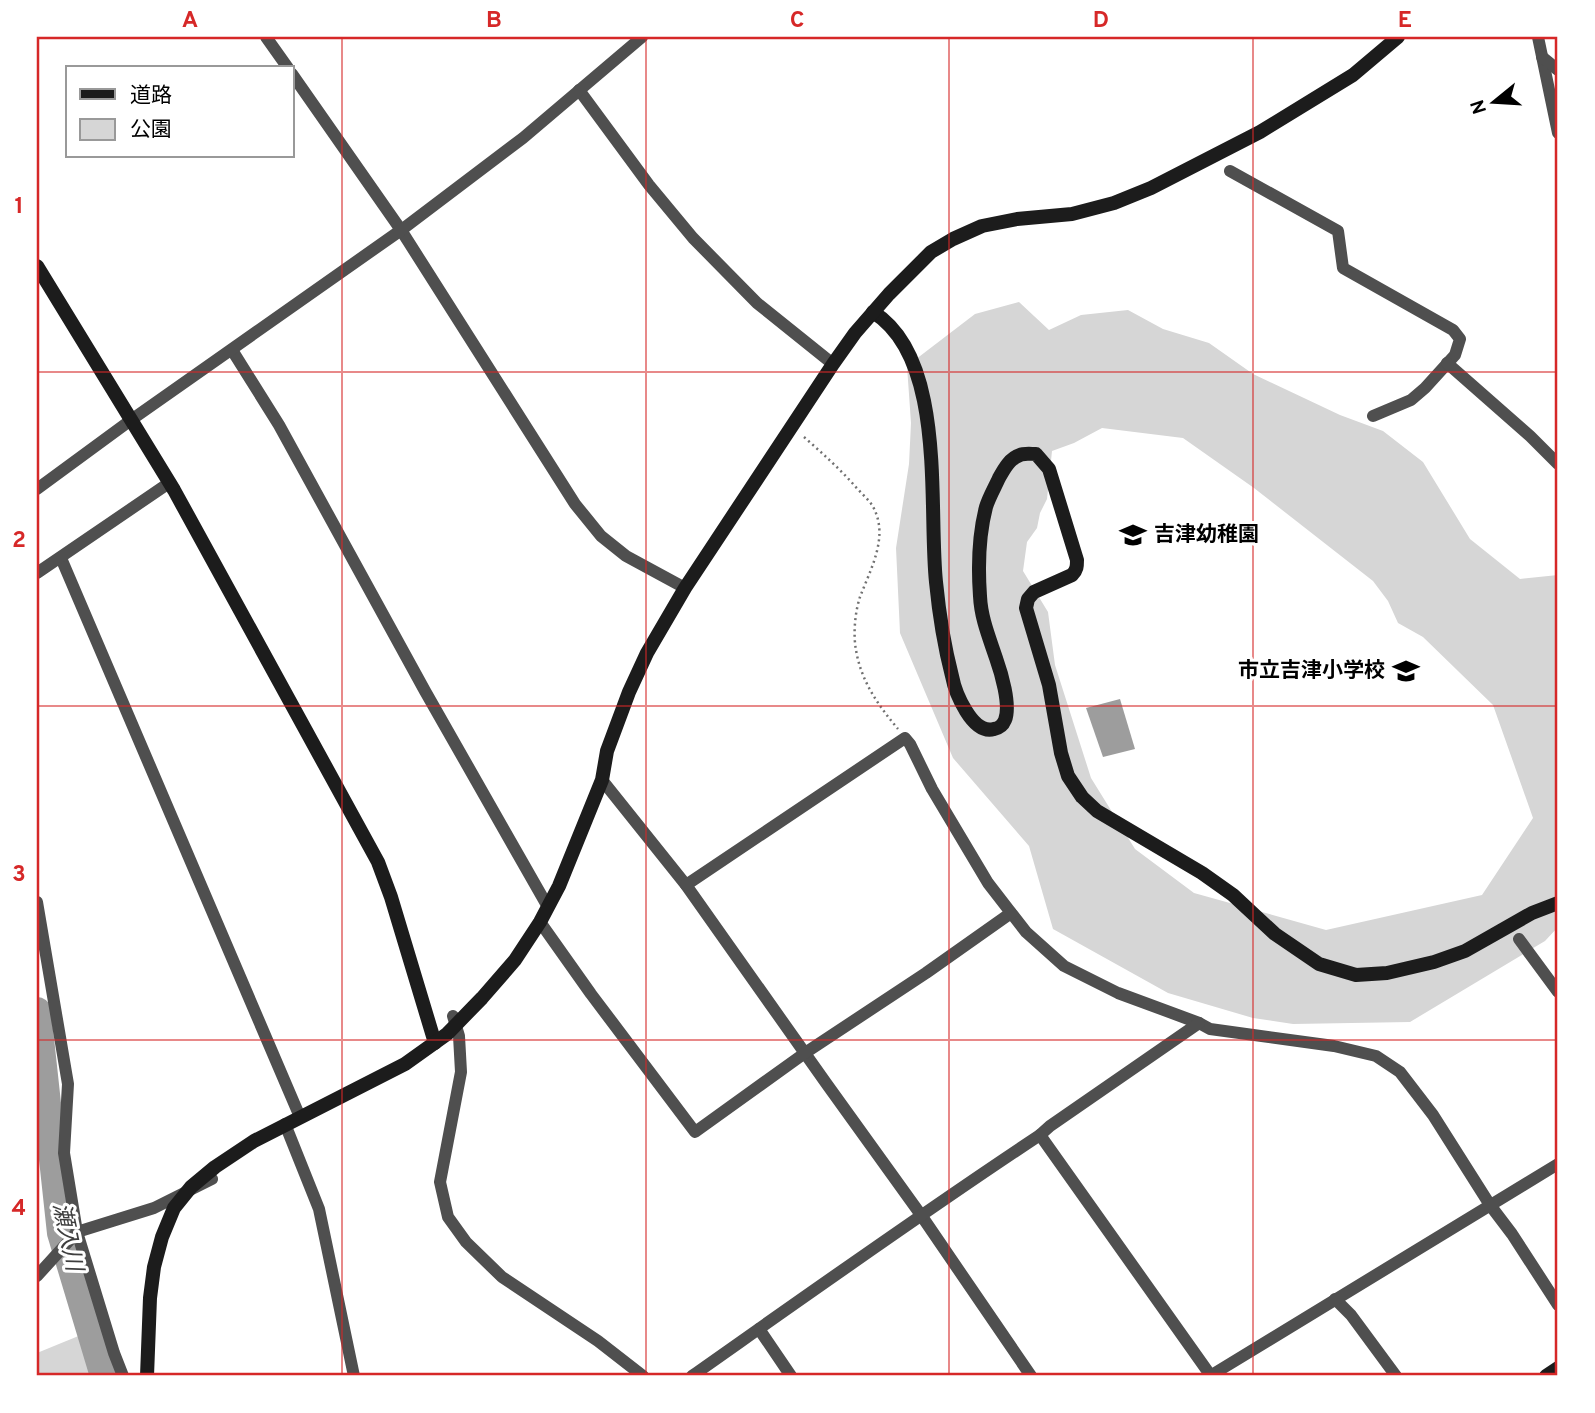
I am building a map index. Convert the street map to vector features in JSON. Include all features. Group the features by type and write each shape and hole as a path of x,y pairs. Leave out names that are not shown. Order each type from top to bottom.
{"street":[{"path":"266,37 287,66"},
{"path":"37,489 401,230 523,138 642,37"},
{"path":"147,1376 154,1267 174,1208 188,1191 215,1167 254,1140 405,1064 435,1043 447,1034 455,1021 514,960 540,922 559,886 602,780 607,751 629,692 647,653 685,588 833,364 873,312 931,252 953,239 982,226 1017,219 1072,214 1114,203 1151,188 1260,132 1353,75 1398,37"},
{"path":"1538,37 1558,133"},
{"path":"1542,57 1558,70"},
{"path":"294,77 401,230 575,504 601,536 626,556 685,588"},
{"path":"579,90 649,186 693,238 758,303 833,364"},
{"path":"1230,171 1338,230 1343,268 1453,330 1460,339 1455,355 1425,388 1411,400 1373,416"},
{"path":"37,266 174,490 378,862 435,1043"},
{"path":"873,312 893,328 903,344 914,365 923,394 931,453 936,580 943,635 954,685 969,716 979,726 989,730 997,729 1004,724 1007,716 1004,685 985,627 980,597 981,532 987,504 1005,466 1018,455 1036,454 1049,469 1077,566 1072,575 1034,592 1028,598 1026,608 1049,685 1061,753 1068,776 1082,797 1097,811 1202,873 1233,895 1275,934 1319,964 1356,975 1387,973 1444,959 1465,951 1532,913 1558,903"},
{"path":"232,350 279,425 425,691 548,907"},
{"path":"1447,363 1531,436 1558,464"},
{"path":"37,573 169,483"},
{"path":"61,558 300,1117"},
{"path":"686,885 905,738 988,883 1026,932 1064,965 1118,993 1210,1029 1334,1046 1376,1056 1401,1072 1433,1115 1558,1305"},
{"path":"602,780 686,885 921,1215 1031,1376"},
{"path":"37,902 68,1084 64,1153 76,1234 123,1376"},
{"path":"540,922 695,1132 805,1053 1011,913"},
{"path":"1518,939 1558,992"},
{"path":"455,1021 459,1036 461,1072 440,1182 448,1217 466,1242 502,1277 598,1341 643,1376"},
{"path":"692,1376 958,1188 1040,1135 1199,1023"},
{"path":"285,1124 319,1209 354,1376"},
{"path":"1040,1135 1211,1376 1558,1164"},
{"path":"37,1276 76,1234 154,1208 212,1179"},
{"path":"1335,1299 1351,1315 1396,1376"},
{"path":"759,1329 790,1376"},
{"path":"1546,1376 1558,1368"}],"path":[{"path":"804,437 836,465 863,495 872,506 878,521 879,546 859,600 855,628 856,649 872,695 905,738"}],"green space":[{"path":"1019,302 1049,330 1081,315 1128,310 1163,329 1209,343 1253,374 1340,415 1383,431 1423,462 1470,539 1520,579 1558,575 1558,927 1545,941 1410,1022 1293,1024 1253,1018 1168,993 1053,929 1029,846 953,758 900,633 896,548 909,464 911,423 907,366 975,314","holes":["1102,428 1183,438 1254,488 1373,581 1388,601 1398,623 1423,637 1493,705 1533,818 1482,895 1326,930 1194,893 1135,849 1091,778 1055,665 1048,612 1023,571 1027,542 1037,528 1047,499 1052,451"]},
{"path":"98,1328 114,1376 37,1376 37,1353"}],"shaded area":[{"path":"1120,699 1135,749 1103,757 1086,708"}],"waterway":[{"name":"瀬入川","path":"37,1011 61,1233 104,1376"}],"place":[{"name":"吉津幼稚園","path":"1133,535"},
{"name":"市立吉津小学校","path":"1406,671"}]}
